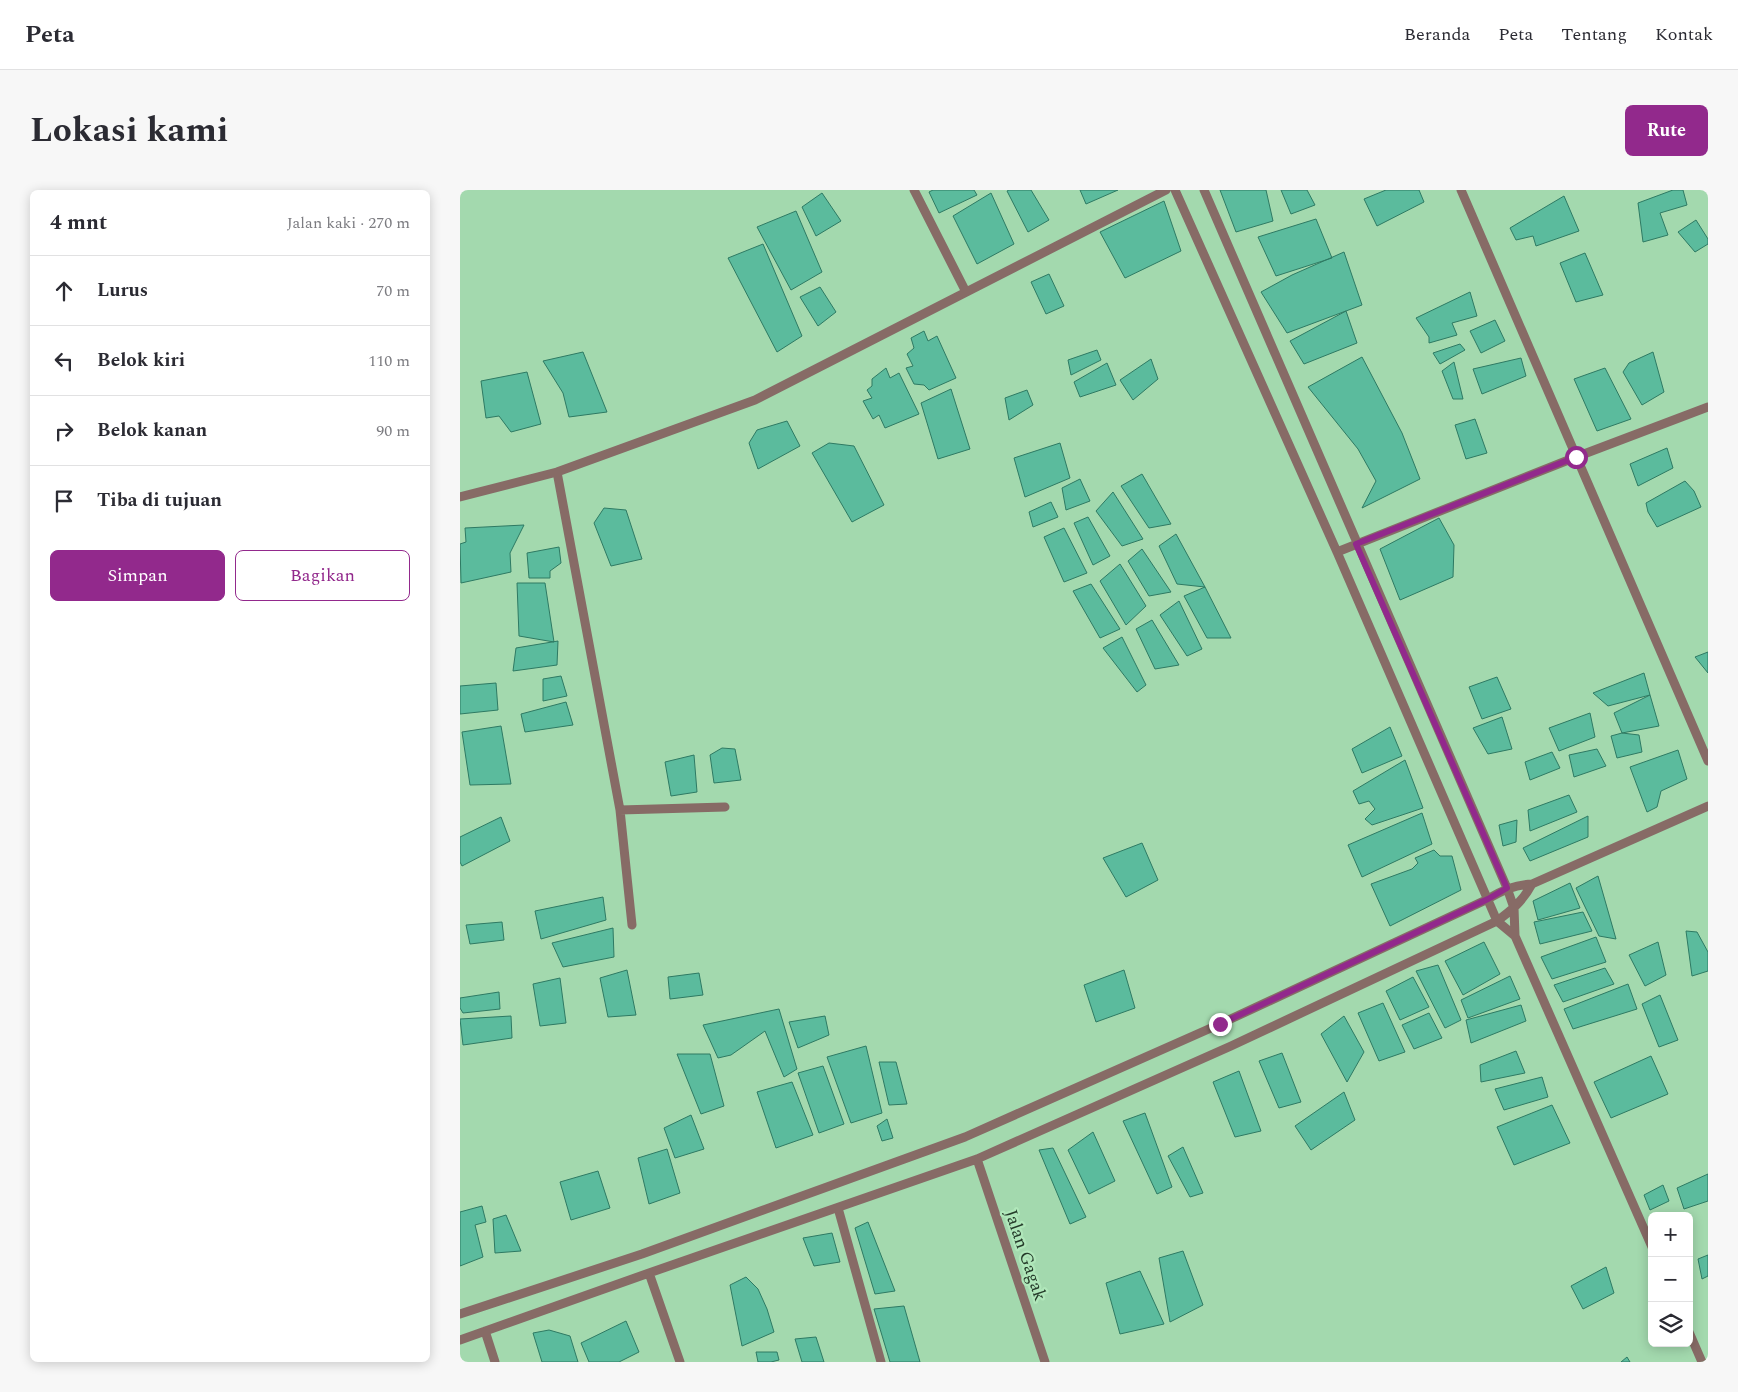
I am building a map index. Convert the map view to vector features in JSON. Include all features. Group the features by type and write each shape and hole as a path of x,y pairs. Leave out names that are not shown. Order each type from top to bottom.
{"street":[{"path":"914,190 966,292"},
{"path":"460,497 557,472 755,400 1166,190"},
{"path":"1175,190 1337,552 1497,921 1515,936"},
{"path":"1204,190 1356,544 1507,888 1514,908 1515,936 1648,1238"},
{"path":"1461,190 1708,761"},
{"path":"1337,552 1708,407"},
{"path":"557,472 620,810 632,925"},
{"path":"460,1314 642,1254 965,1137 1220,1024 1488,899 1507,888 1532,884 1708,806"},
{"path":"620,810 725,807"},
{"path":"460,1340 976,1159 1231,1046 1497,921 1514,908 1526,895 1532,884"},
{"name":"Jalan Gagak","path":"976,1159 1046,1362"},
{"path":"838,1208 881,1362"},
{"path":"649,1273 680,1362"},
{"path":"485,1331 495,1362"},
{"path":"1693,1341 1702,1362"}],"building":[{"path":"933,190 974,190 977,195 939,213 929,192"},
{"path":"1031,190 1049,220 1028,232 1007,191"},
{"path":"1080,190 1118,190 1086,204"},
{"path":"1220,190 1266,190 1273,221 1236,232"},
{"path":"1281,190 1307,190 1315,205 1291,214"},
{"path":"1386,190 1419,190 1424,202 1377,226 1364,199"},
{"path":"1673,190 1683,190 1687,205 1660,213 1668,235 1643,242 1638,203"},
{"path":"822,193 841,221 816,236 802,207"},
{"path":"991,193 1014,244 977,264 953,216"},
{"path":"1564,196 1579,231 1536,246 1533,236 1516,240 1510,228"},
{"path":"1164,201 1181,251 1125,278 1100,232"},
{"path":"796,211 822,272 791,290 757,227"},
{"path":"1316,219 1332,258 1276,276 1258,237"},
{"path":"1696,220 1708,239 1708,244 1695,252 1678,232"},
{"path":"763,244 802,336 777,352 728,258"},
{"path":"1344,252 1362,305 1287,333 1261,292 1292,275"},
{"path":"1585,253 1603,295 1576,302 1560,263"},
{"path":"1049,274 1064,306 1046,314 1031,282"},
{"path":"820,287 836,312 818,326 800,297"},
{"path":"1470,292 1477,316 1452,323 1457,335 1429,343 1429,337 1416,318"},
{"path":"1346,311 1357,343 1304,364 1290,341"},
{"path":"1495,320 1505,341 1481,353 1470,331"},
{"path":"924,331 928,341 937,336 956,378 929,390 924,385 914,384 906,368 913,366 907,354 914,348 911,338"},
{"path":"1460,344 1465,350 1440,364 1433,353"},
{"path":"1097,350 1101,360 1071,375 1068,360"},
{"path":"583,352 607,412 569,417 563,393 543,361"},
{"path":"1653,352 1664,392 1642,405 1623,372 1629,363"},
{"path":"1362,357 1402,433 1420,479 1362,508 1376,481 1358,449 1308,387"},
{"path":"1521,358 1526,376 1482,394 1473,369"},
{"path":"1151,359 1158,379 1133,400 1120,380"},
{"path":"1454,362 1463,399 1453,399 1442,371"},
{"path":"1107,363 1116,385 1080,397 1074,382"},
{"path":"886,368 890,378 899,373 919,414 885,428 879,415 873,419 863,401 872,398 867,390 872,386 872,379"},
{"path":"1605,368 1631,419 1597,431 1574,379"},
{"path":"527,372 541,424 511,432 499,416 486,418 481,381"},
{"path":"951,389 970,449 938,459 921,403"},
{"path":"1027,390 1033,405 1009,420 1005,398"},
{"path":"1475,419 1487,453 1466,459 1455,425"},
{"path":"787,421 800,446 758,469 749,443 757,430"},
{"path":"829,443 854,446 884,505 852,522 812,453"},
{"path":"1060,443 1070,478 1025,497 1014,458"},
{"path":"1667,448 1673,468 1638,486 1630,464"},
{"path":"1142,474 1171,524 1149,528 1121,486"},
{"path":"1080,479 1090,501 1066,510 1062,488"},
{"path":"1685,481 1694,491 1701,507 1657,527 1648,512 1646,503"},
{"path":"1113,492 1143,539 1122,546 1096,511"},
{"path":"1051,502 1058,517 1033,527 1029,512"},
{"path":"604,508 626,510 642,559 611,566 594,523"},
{"path":"1088,517 1110,556 1093,565 1074,523"},
{"path":"1439,518 1454,545 1453,577 1400,600 1380,549"},
{"path":"524,525 510,553 511,572 461,583 460,544 466,542 465,528"},
{"path":"1064,528 1087,573 1064,582 1044,537"},
{"path":"1176,534 1205,587 1177,584 1159,546"},
{"path":"559,547 561,563 550,571 550,578 529,578 527,553"},
{"path":"1142,549 1171,592 1149,596 1128,561"},
{"path":"1120,564 1146,606 1126,625 1100,581"},
{"path":"517,583 545,583 554,642 519,636"},
{"path":"1091,584 1120,629 1100,638 1073,591"},
{"path":"1205,587 1231,638 1207,638 1184,596"},
{"path":"1179,601 1202,649 1187,656 1160,615"},
{"path":"1152,620 1179,665 1155,669 1136,629"},
{"path":"1122,637 1146,685 1137,692 1103,648"},
{"path":"558,641 557,665 513,671 516,648"},
{"path":"1708,652 1708,673 1695,657"},
{"path":"1644,673 1650,695 1608,706 1593,693"},
{"path":"561,676 567,696 543,701 543,679"},
{"path":"1497,677 1511,709 1482,719 1469,687"},
{"path":"496,683 498,710 460,714 460,686"},
{"path":"1650,695 1659,726 1622,733 1614,713"},
{"path":"566,702 573,725 525,732 521,714"},
{"path":"1590,713 1595,737 1559,751 1549,728"},
{"path":"1502,717 1512,749 1488,754 1473,728"},
{"path":"501,726 511,784 470,785 462,732"},
{"path":"1390,727 1402,756 1362,773 1352,749"},
{"path":"1622,733 1639,735 1642,752 1617,758 1611,736"},
{"path":"722,748 735,749 741,780 714,783 710,755"},
{"path":"1597,749 1606,766 1574,777 1569,755"},
{"path":"1678,750 1687,779 1661,791 1657,807 1647,812 1630,767"},
{"path":"1552,752 1560,768 1530,780 1525,762"},
{"path":"694,755 697,792 671,796 665,762"},
{"path":"1405,760 1423,808 1372,825 1365,819 1375,809 1369,801 1359,804 1353,791"},
{"path":"1569,795 1577,812 1530,831 1528,810"},
{"path":"1422,813 1432,844 1362,877 1348,845"},
{"path":"1588,816 1588,837 1530,861 1523,848"},
{"path":"501,817 510,841 462,866 460,862 460,837"},
{"path":"1517,820 1516,842 1503,846 1499,825"},
{"path":"1142,843 1158,880 1126,897 1103,858"},
{"path":"1434,850 1440,856 1452,856 1461,890 1390,926 1371,884 1412,869 1418,863 1415,858"},
{"path":"1598,876 1616,939 1599,936 1576,888"},
{"path":"1570,883 1580,908 1538,920 1533,901"},
{"path":"603,897 606,920 541,939 535,911"},
{"path":"1583,912 1592,931 1540,944 1534,922"},
{"path":"502,922 504,940 470,944 466,925"},
{"path":"613,928 614,957 563,967 552,943"},
{"path":"1686,931 1697,932 1708,952 1708,971 1692,976"},
{"path":"1596,937 1606,962 1552,979 1541,957"},
{"path":"1484,942 1500,974 1463,995 1445,961"},
{"path":"1658,942 1666,975 1645,986 1629,955"},
{"path":"1438,965 1461,1020 1445,1028 1416,971"},
{"path":"1605,968 1614,984 1563,1002 1554,985"},
{"path":"627,970 636,1015 608,1017 600,978"},
{"path":"1124,970 1135,1008 1096,1022 1084,985"},
{"path":"699,973 703,995 670,999 668,977"},
{"path":"1510,976 1520,999 1468,1018 1461,1000"},
{"path":"1413,977 1429,1007 1400,1020 1386,991"},
{"path":"560,978 566,1023 540,1026 533,984"},
{"path":"1628,984 1637,1009 1573,1029 1564,1009"},
{"path":"499,992 500,1009 463,1013 460,1008 460,998"},
{"path":"1660,995 1678,1040 1659,1047 1642,1004"},
{"path":"1383,1003 1405,1052 1379,1061 1358,1013"},
{"path":"1521,1005 1526,1021 1471,1043 1466,1020"},
{"path":"779,1009 797,1069 784,1077 765,1031 731,1055 718,1058 703,1025"},
{"path":"1429,1013 1442,1038 1414,1049 1402,1025"},
{"path":"511,1016 512,1038 463,1045 460,1019"},
{"path":"825,1016 829,1035 798,1048 789,1022"},
{"path":"1344,1016 1364,1052 1347,1082 1321,1034"},
{"path":"866,1046 882,1113 851,1123 827,1057"},
{"path":"1516,1051 1525,1073 1481,1082 1480,1065"},
{"path":"1282,1053 1301,1102 1279,1108 1259,1061"},
{"path":"677,1054 710,1054 724,1106 701,1114"},
{"path":"1651,1056 1668,1094 1611,1118 1594,1082"},
{"path":"879,1062 896,1062 907,1104 889,1105"},
{"path":"823,1066 844,1124 819,1133 798,1073"},
{"path":"1239,1071 1261,1131 1235,1137 1213,1082"},
{"path":"1542,1077 1548,1097 1504,1110 1495,1089"},
{"path":"792,1082 813,1135 776,1148 757,1092"},
{"path":"1344,1092 1355,1120 1311,1150 1295,1126"},
{"path":"1552,1105 1570,1143 1514,1165 1497,1127"},
{"path":"1145,1113 1172,1187 1157,1194 1123,1121"},
{"path":"691,1115 704,1149 675,1158 664,1128"},
{"path":"887,1119 893,1138 882,1141 877,1126"},
{"path":"1093,1132 1115,1181 1089,1194 1068,1150"},
{"path":"1183,1147 1203,1193 1190,1197 1168,1156"},
{"path":"1053,1148 1086,1217 1070,1224 1039,1150"},
{"path":"667,1149 680,1193 649,1204 638,1158"},
{"path":"598,1171 610,1208 571,1220 560,1182"},
{"path":"1708,1174 1708,1201 1684,1209 1677,1188"},
{"path":"1663,1185 1669,1201 1650,1210 1644,1195"},
{"path":"482,1206 486,1222 475,1225 483,1257 460,1266 460,1212"},
{"path":"506,1215 521,1251 495,1253 493,1219"},
{"path":"868,1222 895,1291 875,1294 855,1228"},
{"path":"832,1233 840,1262 814,1266 803,1238"},
{"path":"1183,1251 1203,1305 1170,1322 1159,1258"},
{"path":"1708,1255 1708,1276 1702,1279 1698,1259"},
{"path":"1606,1267 1614,1293 1583,1309 1571,1286"},
{"path":"1140,1271 1164,1324 1120,1334 1106,1283"},
{"path":"746,1277 758,1289 774,1332 742,1346 730,1285"},
{"path":"904,1306 920,1362 890,1362 874,1309"},
{"path":"626,1321 639,1352 619,1362 589,1362 581,1343"},
{"path":"549,1330 570,1336 578,1362 542,1362 533,1333"},
{"path":"816,1337 824,1362 802,1362 795,1339"},
{"path":"756,1352 777,1352 779,1360 758,1362"},
{"path":"1627,1357 1630,1362 1621,1362"}],"route":[{"path":"1220,1024 1488,899 1507,888 1356,544 1576,457"}]}
